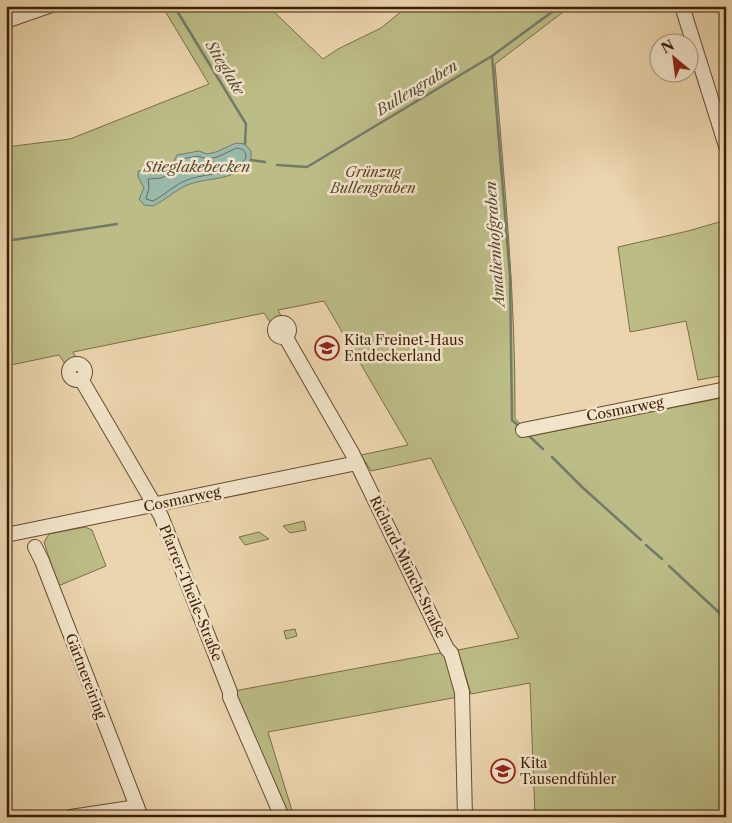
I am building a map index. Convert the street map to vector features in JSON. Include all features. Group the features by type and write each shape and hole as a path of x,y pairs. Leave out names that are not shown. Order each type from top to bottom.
{"street":[{"path":"6,21 49,6"},
{"path":"682,6 726,146"},
{"name":"Richard-Münch-Straße","path":"285,336 357,463 451,654 462,692 465,817"},
{"name":"Pfarrer-Theile-Straße","path":"81,379 161,516 242,727 252,745 282,817"},
{"name":"Cosmarweg","path":"523,430 726,389"},
{"name":"Cosmarweg","path":"6,534 357,463"},
{"name":"Gärtnereiring","path":"35,547 139,812 71,817"}],"green space":[{"name":"Grünzug Bullengraben","path":"162,6 268,6 323,59 338,49 381,28 408,6 571,6 495,64 514,330 515,418 531,436 726,397 726,817 535,817 530,683 471,694 458,650 519,638 431,458 371,471 361,455 408,445 324,301 278,310 281,316 274,318 270,322 264,313 73,352 76,358 68,360 65,364 59,355 6,366 6,147 70,139 209,84"},
{"path":"726,220 726,375 698,380 686,321 630,332 618,247"},
{"path":"304,521 306,530 290,533 283,526"},
{"path":"85,527 92,530 106,566 58,586 44,542 49,534"},
{"path":"259,532 269,539 245,545 239,537"},
{"path":"295,629 297,636 286,639 284,631"},
{"path":"445,652 458,697 268,732 294,817 286,817 234,691"}],"water":[{"name":"Stieglakebecken","path":"236,143 245,144 251,151 251,160 237,172 190,184 153,206 144,205 139,199 144,188 138,177 138,171 143,170 154,174 163,173 170,169 177,155 199,151 207,154"}],"waterway":[{"name":"Stieglake","path":"174,6 246,124 245,144"},
{"name":"Bullengraben","path":"277,165 307,167 492,56 560,6"},
{"name":"Amalienhofgraben","path":"492,56 510,276 512,420 520,427"},
{"name":"Bullengraben","path":"251,160 265,162"},
{"name":"Bullengraben","path":"6,241 117,224"},
{"name":"Amalienhofgraben","path":"528,435 543,449"},
{"name":"Amalienhofgraben","path":"552,457 641,540"},
{"name":"Amalienhofgraben","path":"646,545 662,559"},
{"name":"Amalienhofgraben","path":"669,566 726,619"}],"place":[{"name":"Kita Freinet-Haus Entdeckerland","path":"327,348"},
{"name":"Kita Tausendfühler","path":"503,771"}]}
